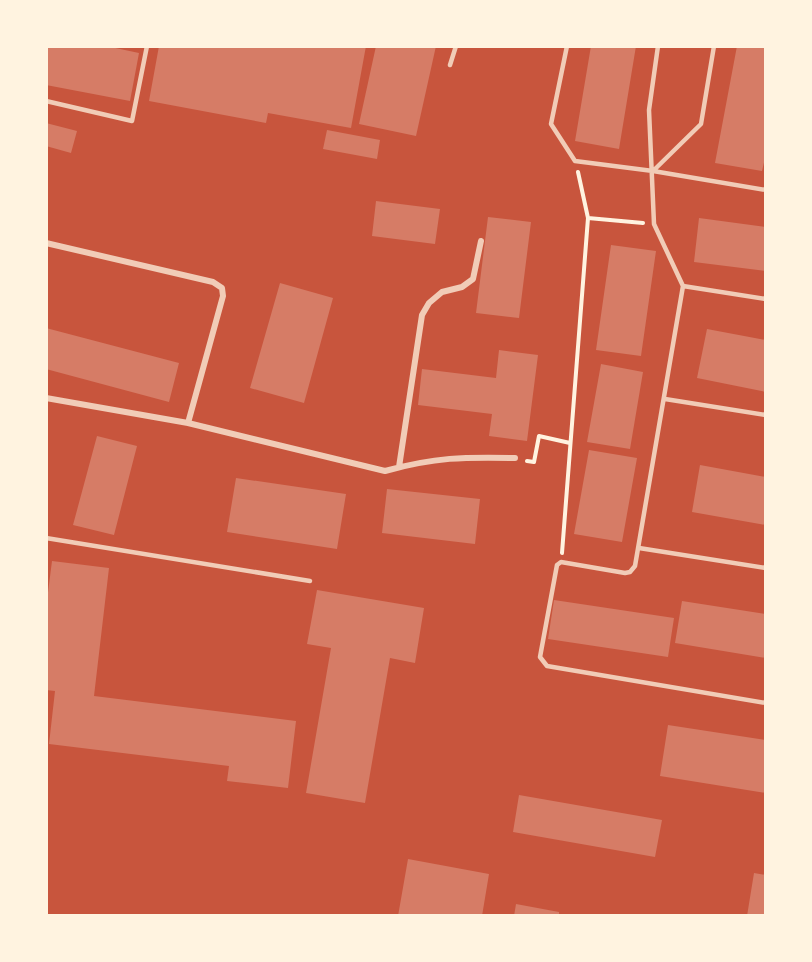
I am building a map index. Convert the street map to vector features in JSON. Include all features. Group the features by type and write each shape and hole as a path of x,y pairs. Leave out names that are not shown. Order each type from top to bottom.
{"street":[{"path":"399,467 422,315 429,303 442,292 462,287 473,279 481,241"},
{"path":"46,243 213,282 222,288 223,296 188,423"},
{"path":"47,398 188,423 385,471 454,456 515,458"}],"lane":[{"path":"46,101 132,122 147,46"},
{"path":"450,64 456,46"},
{"path":"567,46 551,124 575,161 653,171 765,190"},
{"path":"658,46 649,110 654,224 683,286 639,548 635,566 630,572 561,562 554,569 540,657 547,666 765,703"},
{"path":"653,171 701,124 714,46"},
{"path":"683,286 765,299"},
{"path":"665,399 765,415"},
{"path":"46,538 310,581"},
{"path":"639,548 765,568"}],"path":[{"path":"561,562 588,218 575,161"},
{"path":"588,218 654,224"},
{"path":"515,458 534,462 539,436 570,443"}],"building":[{"path":"46,46 106,46 139,53 130,101 46,85"},
{"path":"159,46 366,46 351,128 268,113 266,123 149,101"},
{"path":"376,46 436,46 416,136 359,124"},
{"path":"591,46 636,46 619,149 575,141"},
{"path":"737,46 766,46 766,154 762,171 715,163"},
{"path":"46,123 77,131 71,153 46,146"},
{"path":"327,130 380,140 377,159 323,149"},
{"path":"376,201 440,209 435,244 372,236"},
{"path":"488,217 531,222 519,318 476,313"},
{"path":"699,218 766,227 766,271 694,262"},
{"path":"611,245 656,251 641,356 596,350"},
{"path":"280,283 333,298 304,403 250,388"},
{"path":"46,328 179,363 169,402 46,369"},
{"path":"707,329 766,340 766,392 697,378"},
{"path":"499,350 538,355 527,441 489,436 492,414 418,405 422,369 496,378"},
{"path":"601,364 643,372 630,449 587,442"},
{"path":"97,436 137,446 114,535 73,525"},
{"path":"589,450 637,458 622,542 574,534"},
{"path":"700,465 766,477 766,525 692,512"},
{"path":"236,478 346,494 337,549 227,532"},
{"path":"387,489 480,499 475,544 382,533"},
{"path":"52,561 109,568 94,696 296,721 288,788 227,781 229,766 49,744 55,691 46,690 46,608"},
{"path":"317,590 424,608 415,663 390,658 365,803 306,793 331,648 307,644"},
{"path":"554,600 674,618 668,657 548,639"},
{"path":"682,601 766,614 766,658 675,643"},
{"path":"668,725 766,740 766,793 660,776"},
{"path":"519,795 662,820 655,857 513,832"},
{"path":"408,859 489,874 482,916 398,916"},
{"path":"754,873 766,875 766,916 747,916"},
{"path":"516,904 559,912 559,916 514,916"}]}
